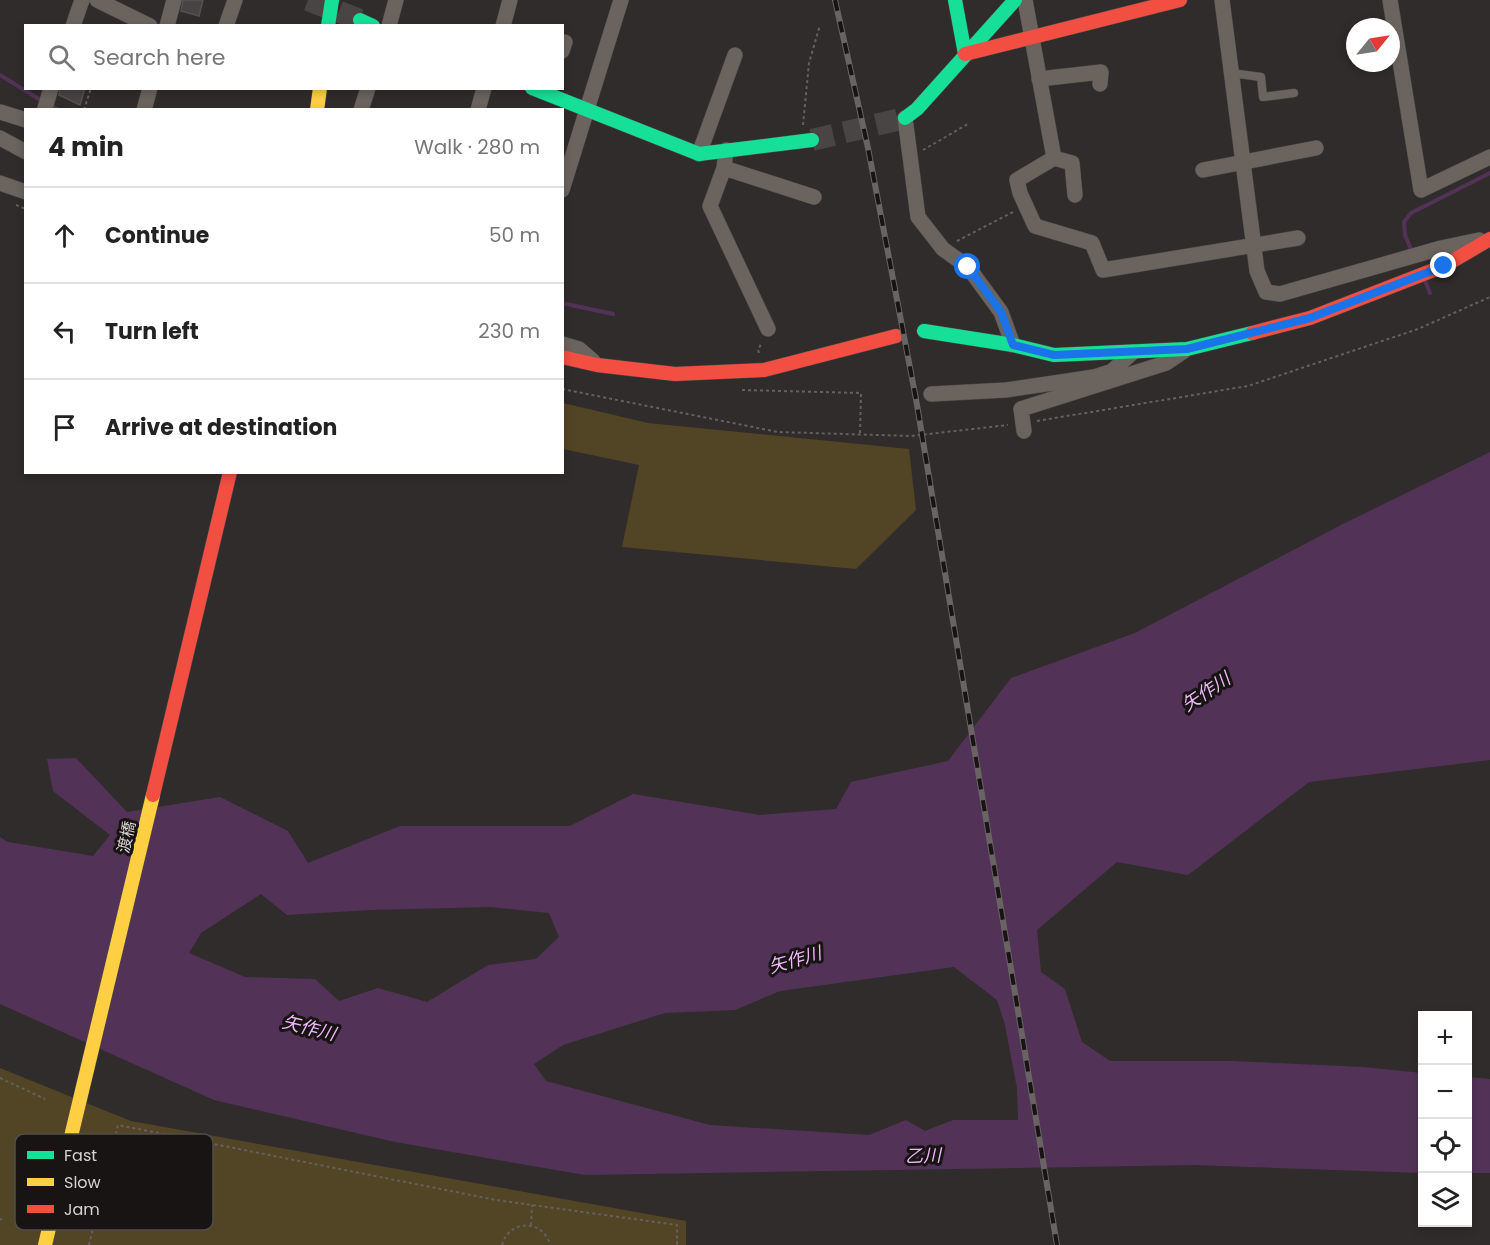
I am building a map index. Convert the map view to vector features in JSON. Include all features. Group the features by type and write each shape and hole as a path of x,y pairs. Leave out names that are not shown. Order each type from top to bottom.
{"street":[{"path":"74,24 82,0"},
{"path":"168,24 174,0"},
{"path":"227,24 235,0"},
{"path":"328,24 332,0"},
{"path":"390,24 396,0"},
{"path":"504,24 510,0"},
{"path":"564,184 621,0"},
{"path":"955,0 965,54"},
{"path":"1013,345 1001,312 968,267 943,249 918,217 904,118 917,109 1015,0"},
{"path":"1024,0 1054,158"},
{"path":"965,54 1180,0"},
{"path":"1222,0 1257,271 1266,292 1280,294 1441,248 1490,238"},
{"path":"1390,0 1421,190 1490,157"},
{"path":"104,1 146,24"},
{"path":"360,20 369,24"},
{"path":"699,154 735,55"},
{"path":"1039,79 1101,72 1100,84"},
{"path":"45,108 50,90"},
{"path":"145,108 149,90"},
{"path":"317,108 320,90"},
{"path":"362,108 367,90"},
{"path":"479,108 483,90"},
{"path":"553,92 588,110 699,154 806,140"},
{"path":"0,112 24,119"},
{"path":"0,138 24,151"},
{"path":"1203,170 1316,148"},
{"path":"726,150 724,168 710,206 768,329"},
{"path":"1075,195 1072,163 1054,158 1017,180 1035,226 1092,243 1103,270 1299,238"},
{"path":"724,168 814,198"},
{"path":"0,183 24,191"},
{"path":"924,331 1013,345 1054,355 1187,349 1310,318 1444,266 1490,238"},
{"path":"564,357 597,365 675,374 769,369 896,336"},
{"path":"564,345 579,349 597,365"},
{"path":"1024,431 1021,409 1166,363 1187,349"},
{"path":"931,394 1006,390 1094,377 1112,371 1133,352"},
{"name":"渡橋","path":"72,1134 230,474"},
{"name":"渡橋","path":"45,1245 49,1230"}],"lane":[{"path":"1232,73 1261,77 1263,98 1294,93"}],"path":[{"path":"806,140 809,63 820,25"},
{"path":"85,108 90,90"},
{"path":"911,157 968,124"},
{"path":"943,249 1026,206"},
{"path":"768,329 758,350 769,369"},
{"path":"743,390 861,393 860,434"},
{"path":"0,1078 45,1099"},
{"path":"116,1134 118,1125 163,1134"},
{"path":"213,1144 496,1200 678,1225 676,1245"},
{"path":"531,1225 532,1205"},
{"path":"502,1245 511,1230 517,1226 531,1225 543,1231 550,1245"},
{"path":"89,1245 93,1230"}],"shaded area":[{"path":"564,403 648,423 909,449 916,510 856,569 622,547 639,465 564,449"},
{"path":"0,1068 131,1121 203,1134 15,1134 15,1230 213,1230 213,1136 686,1221 686,1245 0,1245"}],"water":[{"path":"1490,452 1490,760 1309,782 1188,875 1117,862 1037,930 1041,972 1065,989 1082,1042 1110,1061 1233,1061 1364,1067 1418,1073 1418,1173 1194,1165 585,1175 395,1142 214,1100 0,1004 0,837 8,842 93,856 110,835 53,791 47,759 76,758 127,812 220,797 288,831 308,863 400,826 570,826 633,794 760,815 836,809 851,782 948,761 1011,678 1135,633 1343,524","holes":["261,894 287,915 490,907 549,913 559,937 536,959 488,965 427,1002 378,988 339,1001 315,979 245,977 189,953 201,933","954,967 997,1000 1005,1025 1017,1088 1018,1120 953,1120 925,1131 906,1120 869,1135 710,1125 546,1081 534,1064 563,1045 665,1013 735,1010 780,991"]},
{"path":"1472,1077 1490,1079 1490,1173 1472,1173"}],"building":[{"path":"183,0 203,0 199,16 181,11"},
{"path":"60,90 84,90 80,105 59,95"}],"waterway":[{"path":"0,75 24,90"},
{"path":"24,90 42,101"},
{"path":"49,105 55,108"},
{"path":"1412,252 1405,235 1404,222 1411,213 1490,173"},
{"path":"1425,281 1430,293"},
{"path":"564,303 613,314"}],"tunnel":[{"path":"308,0 360,20"},
{"path":"812,140 905,118"}],"railway":[{"path":"835,0 868,148 916,399 1057,1245"}],"traffic: fast":[{"path":"328,24 332,0"},
{"path":"955,0 965,54"},
{"path":"905,118 917,109 1015,0"},
{"path":"360,20 369,24"},
{"path":"537,90 699,154 812,140"},
{"path":"924,331 1013,345 1054,355 1187,349 1252,333"}],"traffic: slow":[{"path":"317,108 320,90"},
{"path":"72,1134 153,795"},
{"path":"45,1245 49,1230"}],"traffic: jam":[{"path":"965,54 1180,0"},
{"path":"1252,333 1310,318 1444,266 1490,239"},
{"path":"564,357 597,365 675,374 764,370 896,336"},
{"path":"153,795 230,474"}],"route":[{"path":"968,267 1001,312 1013,345 1054,355 1187,349 1310,318 1444,266"}],"water label":[{"name":"矢作川","path":"1206,692"},
{"name":"矢作川","path":"795,960"},
{"name":"矢作川","path":"309,1028"},
{"name":"乙川","path":"923,1156"}]}
